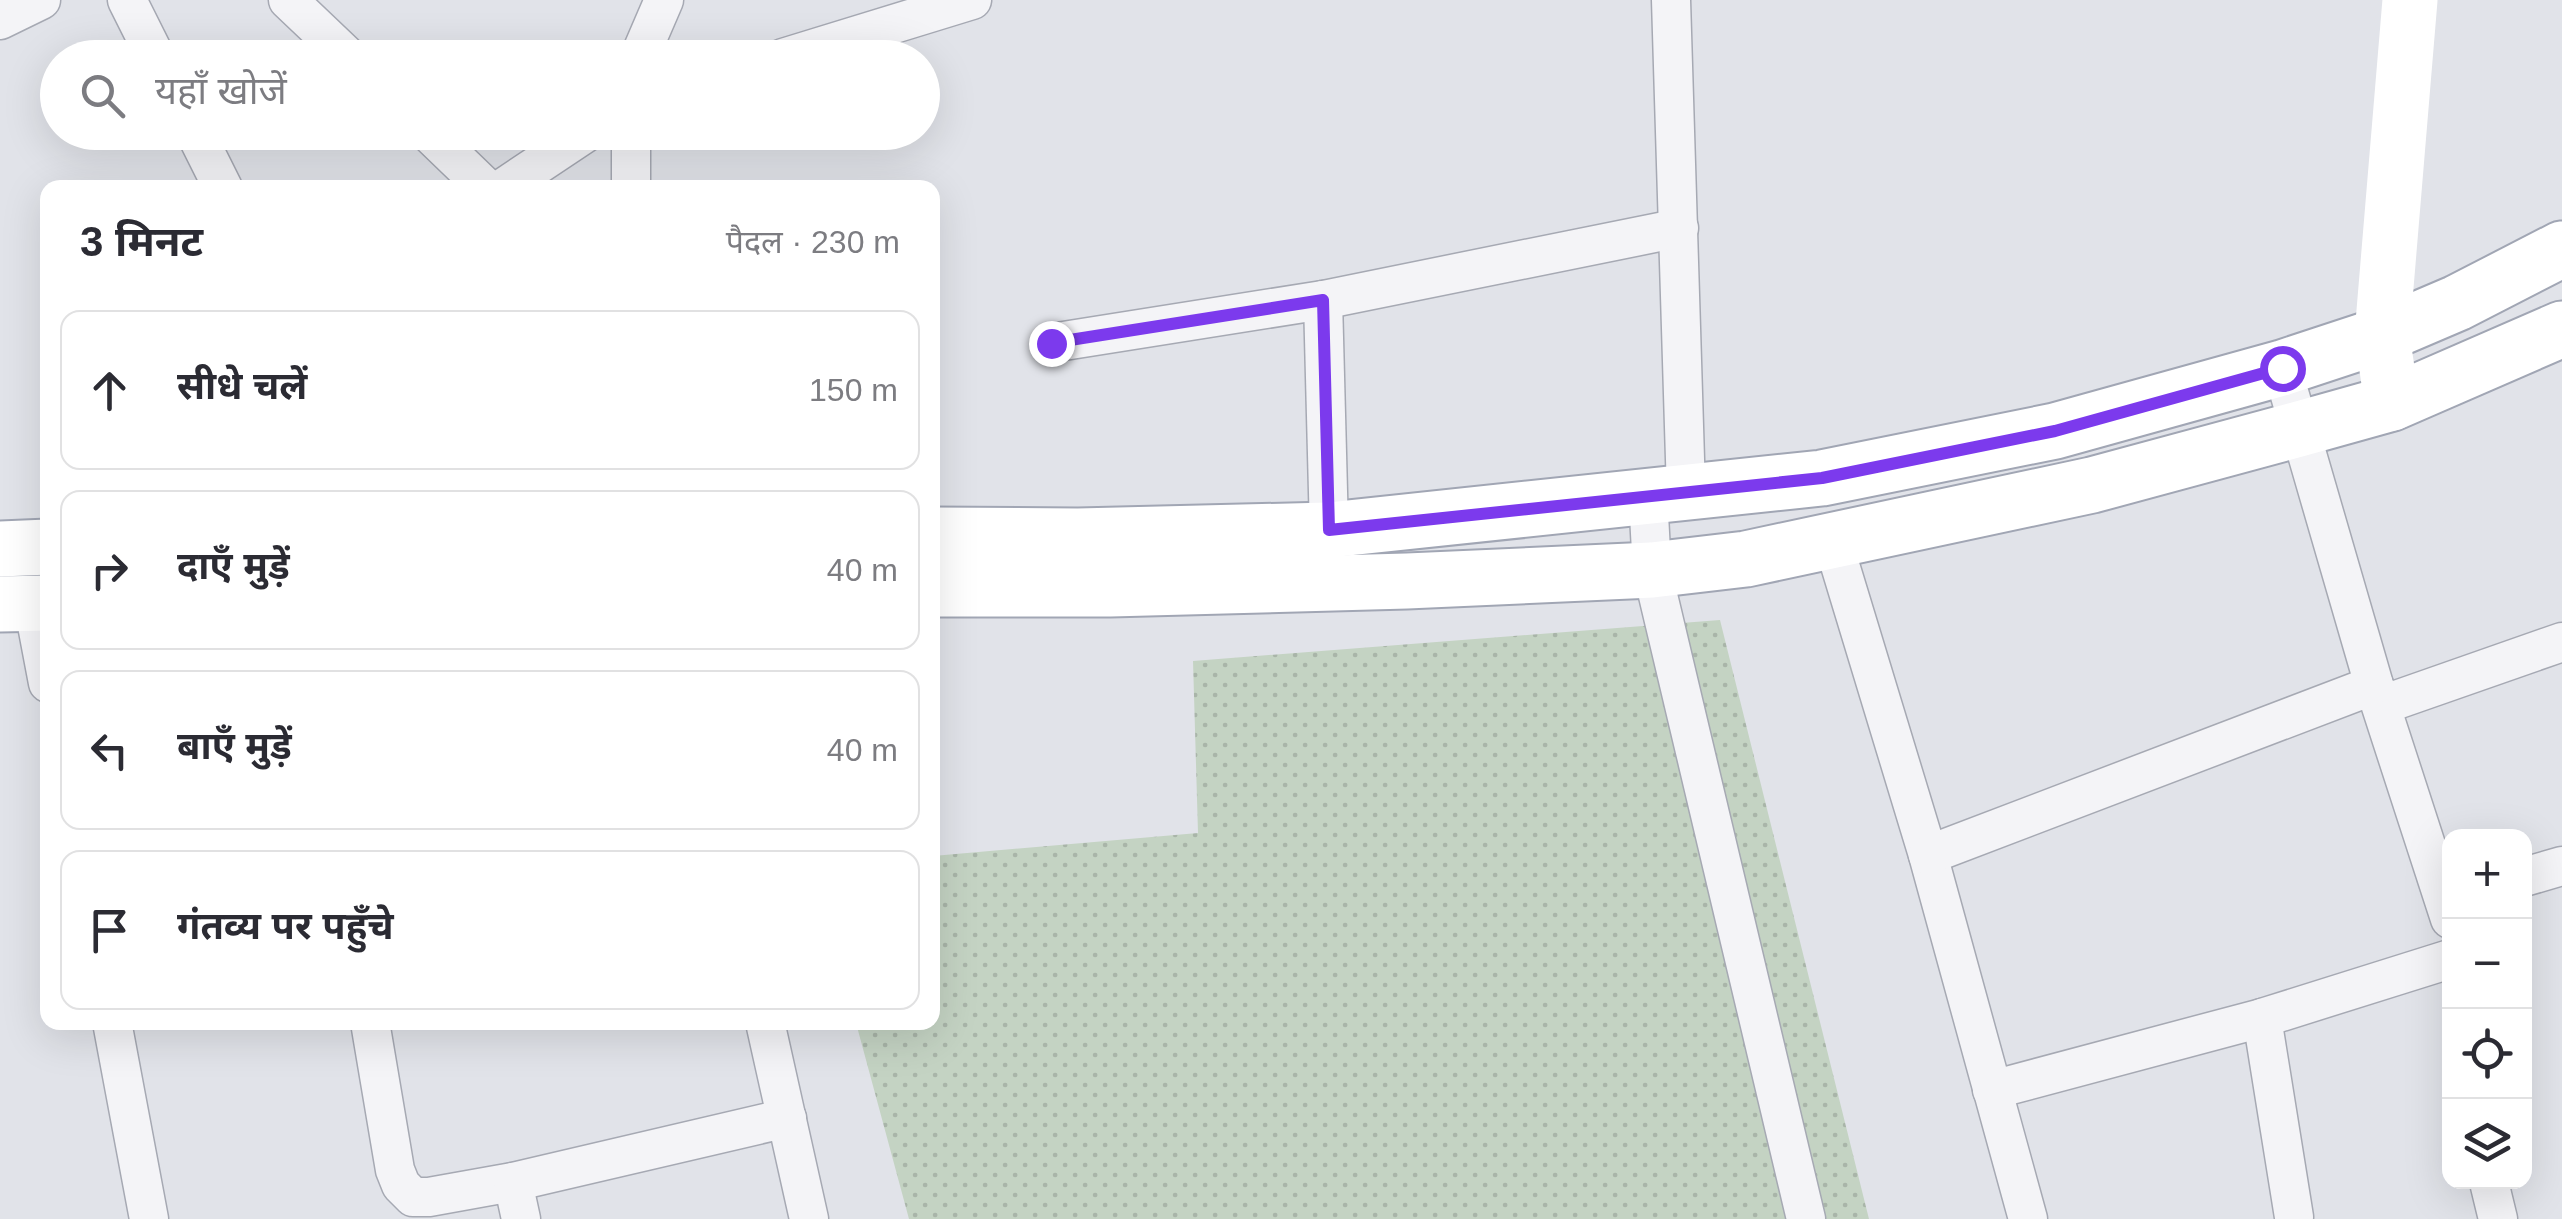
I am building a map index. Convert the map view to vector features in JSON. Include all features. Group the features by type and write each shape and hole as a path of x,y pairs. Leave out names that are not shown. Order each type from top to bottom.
{"main road":[{"path":"2392,402 2382,335 2410,0"},
{"path":"940,535 1329,530 1822,478 2055,431 2282,368 2382,335 2457,303 2562,249"},
{"path":"940,589 1407,581 1652,570 1746,559 2092,485 2299,429 2392,402 2562,329"},
{"path":"0,549 40,547"}],"street":[{"path":"0,20 41,0"},
{"path":"127,0 147,40"},
{"path":"288,0 329,40"},
{"path":"647,40 664,0"},
{"path":"842,40 972,0"},
{"path":"1672,0 1679,228 1667,494 1652,570 1806,1219"},
{"path":"204,150 219,180"},
{"path":"447,150 478,180"},
{"path":"515,180 560,150"},
{"path":"630,150 631,180"},
{"path":"1051,343 1323,300 1679,228"},
{"path":"1323,300 1329,530"},
{"path":"2282,368 2378,695 2442,889"},
{"path":"1833,542 1928,856 2028,1219"},
{"path":"27,604 40,653"},
{"path":"1928,856 2378,695 2562,642"},
{"path":"2532,875 2562,866"},
{"path":"1992,1090 2262,1018 2442,962"},
{"path":"2262,1018 2294,1217"},
{"path":"114,1030 149,1219"},
{"path":"371,1030 396,1170 401,1185 413,1197 513,1182 787,1118"},
{"path":"768,1030 809,1219"},
{"path":"513,1182 521,1219"},
{"path":"2491,1189 2498,1219"}],"green space":[{"path":"1720,620 1869,1219 909,1219 858,1030 940,1030 940,855 1198,833 1193,661"}],"route":[{"path":"1051,343 1323,300 1329,530 1822,478 2055,431 2282,368"}]}
